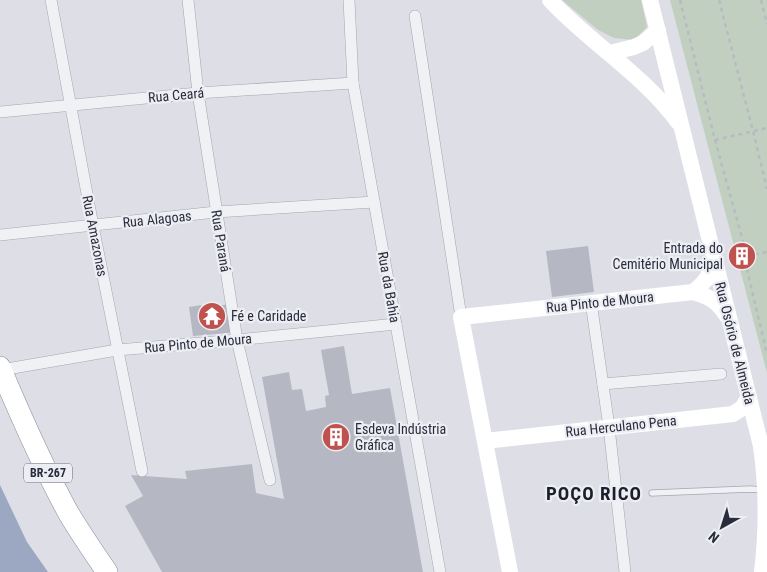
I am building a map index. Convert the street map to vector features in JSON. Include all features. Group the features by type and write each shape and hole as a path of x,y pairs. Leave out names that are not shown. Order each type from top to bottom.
{"highway":[{"name":"BR-267","path":"1,369 43,464 70,516 107,572"}],"main road":[{"path":"550,0 563,14 655,94 682,127"},
{"name":"Rua Osório de Almeida","path":"650,0 761,446 766,490 766,521 762,572"},
{"path":"610,53 643,43 658,30"},
{"path":"693,292 701,286 710,272 714,252"},
{"path":"693,292 714,300 730,320"},
{"name":"Rua Pinto de Moura","path":"461,317 693,292"},
{"path":"461,317 510,572"},
{"name":"Rua Herculano Pena","path":"485,441 733,414 742,408 748,397"}],"street":[{"name":"Rua Amazonas","path":"50,0 142,471"},
{"name":"Rua Paraná","path":"188,0 198,93 237,340 270,480"},
{"name":"Rua da Bahia","path":"349,0 353,83 440,572"},
{"path":"415,16 461,317"},
{"name":"Rua Ceará","path":"0,112 198,93 353,83"},
{"name":"Rua Alagoas","path":"0,235 216,212 374,202"},
{"path":"591,302 609,427 625,572"},
{"name":"Rua Pinto de Moura","path":"1,369 117,350 396,324"},
{"path":"603,384 721,374"}],"lane":[{"path":"652,493 766,490"}],"path":[{"path":"680,0 715,140 747,256"},
{"path":"719,0 754,131 767,189"},
{"path":"761,0 767,24"},
{"path":"715,140 767,128"},
{"path":"767,252 744,257 767,354"}],"green space":[{"path":"562,0 641,0 647,27 634,40 614,38 598,30"},
{"path":"670,0 767,0 767,373"}],"water":[{"path":"0,485 27,542 48,572 0,572"}],"building":[{"path":"588,246 594,292 552,297 546,251"},
{"name":"Entrada do Cemitério Municipal","path":"751,249 753,259 734,264 732,253"},
{"name":"Fé e Caridade","path":"230,304 234,324 229,333 193,336 189,307 201,305 202,308"},
{"name":"Esdeva Indústria Gráfica","path":"344,346 352,394 390,388 423,572 162,572 125,506 143,496 131,475 187,479 185,471 252,464 256,493 284,499 262,377 289,372 292,390 302,389 306,411 326,407 325,396 329,395 321,350"}],"place":[{"name":"Entrada do Cemitério Municipal","path":"742,256"},
{"name":"Fé e Caridade","path":"212,316"},
{"name":"Esdeva Indústria Gráfica","path":"336,437"}],"district":[{"name":"POÇO RICO","path":"594,493"}]}
